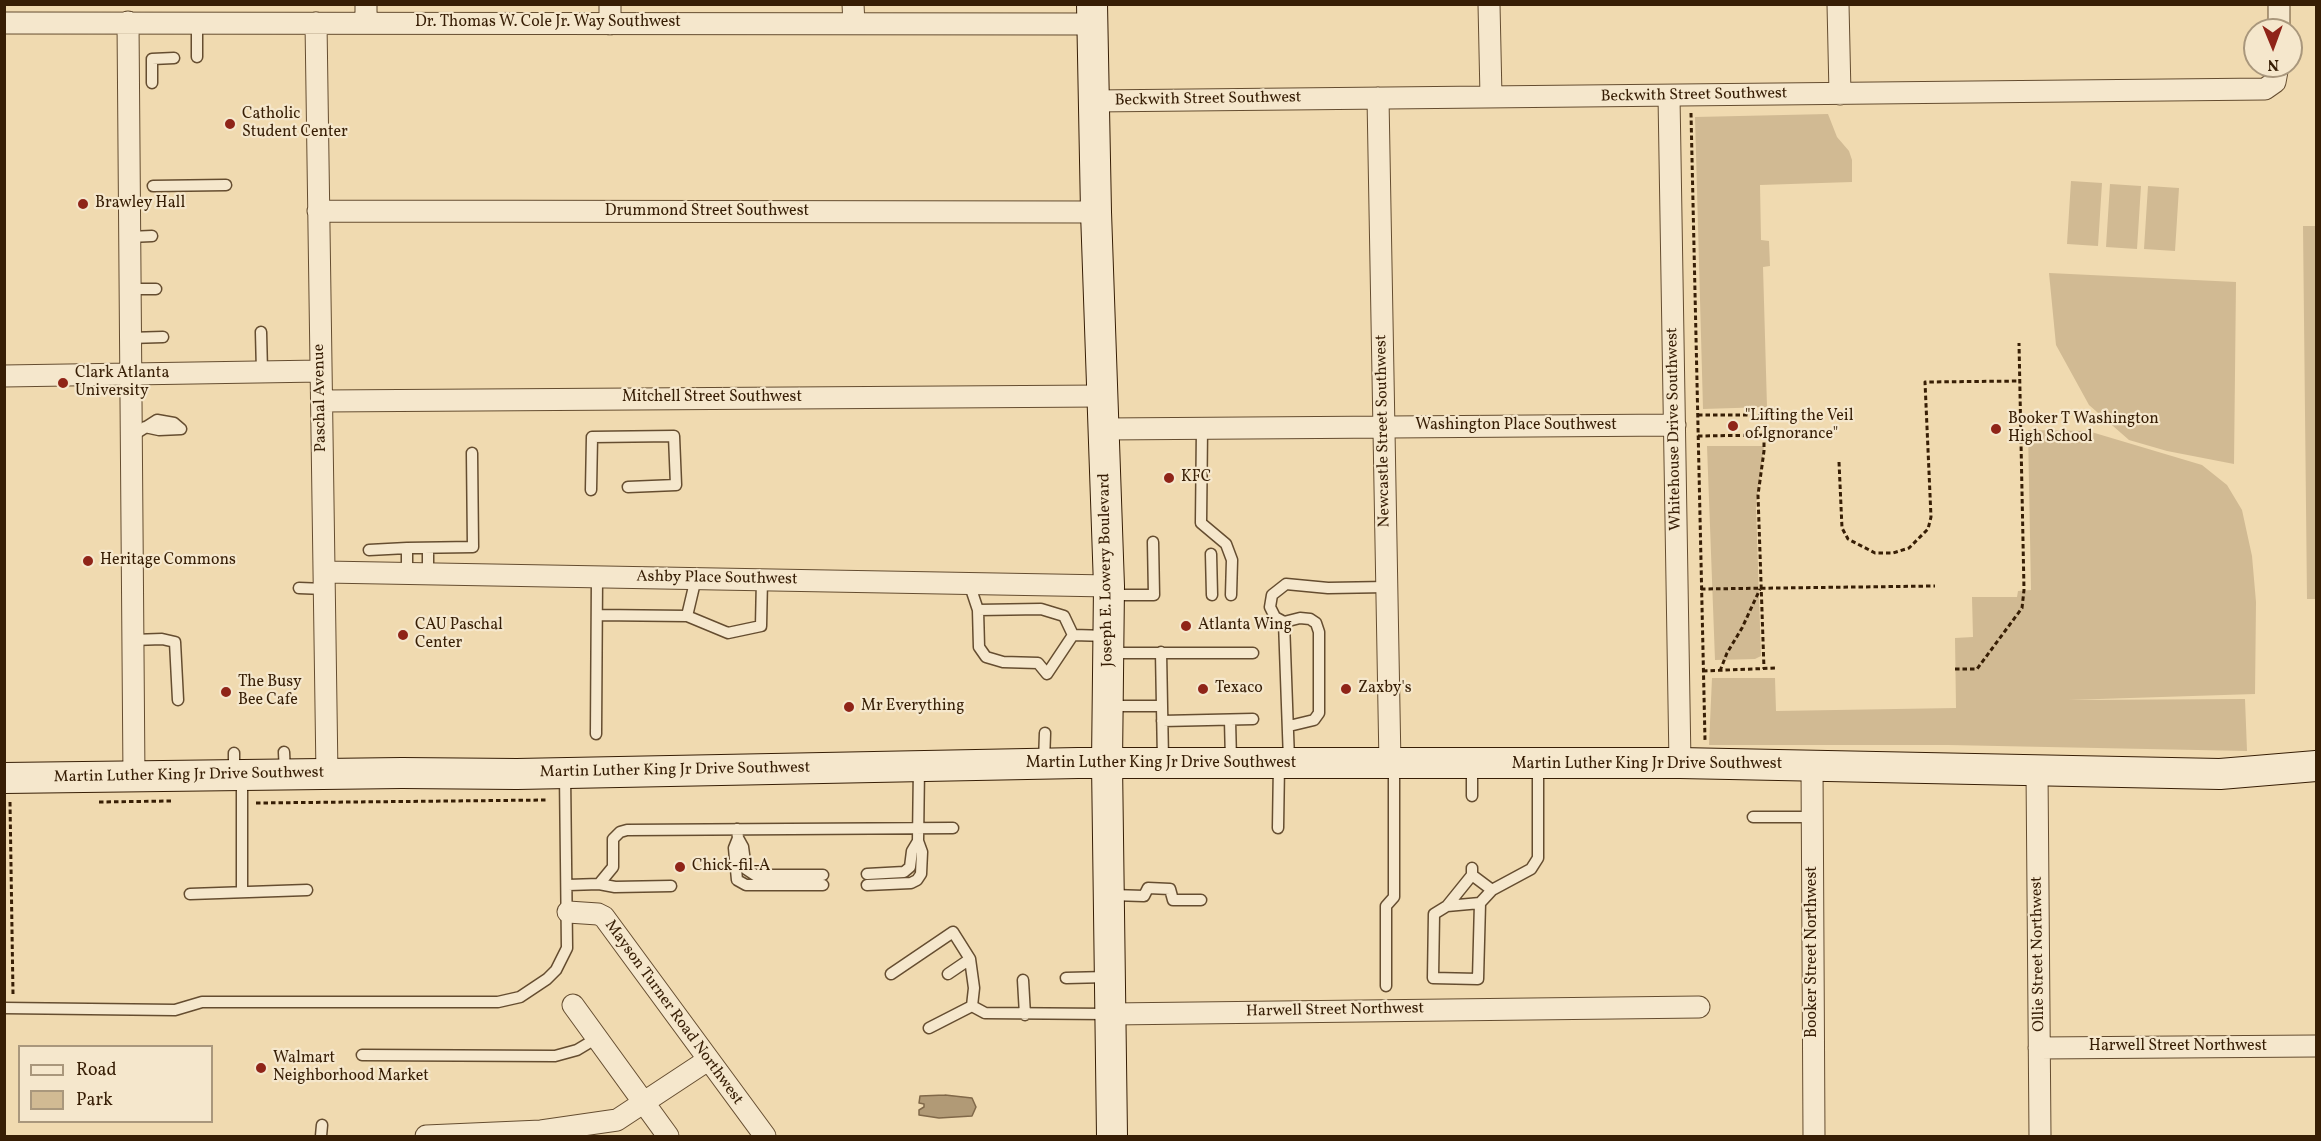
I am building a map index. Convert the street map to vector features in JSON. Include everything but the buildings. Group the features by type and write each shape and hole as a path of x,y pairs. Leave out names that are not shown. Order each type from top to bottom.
{"main road":[{"name":"Joseph E. Lowery Boulevard","path":"1092,14 1096,212 1109,591 1107,763 1112,1137"},
{"name":"Martin Luther King Jr Drive Southwest","path":"7,790 284,763 327,774 565,773 1107,763 1680,763 2220,774 2316,766"}],"street":[{"path":"1489,4 1491,97"},
{"path":"1838,4 1840,94"},
{"name":"Dr. Thomas W. Cole Jr. Way Southwest","path":"4,23 316,23 366,14 1092,14"},
{"path":"128,22 129,374 137,432 133,640 134,777"},
{"name":"Paschal Avenue","path":"316,23 313,184 318,211 327,774"},
{"name":"Beckwith Street Southwest","path":"1094,101 2265,89 2276,78"},
{"name":"Whitehouse Drive Southwest","path":"1669,96 1680,763"},
{"name":"Newcastle Street Southwest","path":"1378,98 1392,764"},
{"name":"Drummond Street Southwest","path":"318,211 1096,212"},
{"path":"4,376 321,371"},
{"name":"Mitchell Street Southwest","path":"321,400 1102,396"},
{"name":"Washington Place Southwest","path":"1104,429 1675,425"},
{"name":"Ashby Place Southwest","path":"325,580 418,573 597,577 630,574 685,574 762,579 969,583 1109,591"},
{"name":"Booker Street Northwest","path":"1812,767 1814,1137"},
{"name":"Ollie Street Northwest","path":"2037,771 2040,1137"},
{"name":"Mayson Turner Road Northwest","path":"568,912 598,914 604,917 765,1137"},
{"path":"573,1005 668,1137"},
{"name":"Harwell Street Northwest","path":"1111,1014 1699,1007"},
{"name":"Harwell Street Northwest","path":"2039,1048 2316,1046"},
{"path":"426,1137 541,1131 616,1120 708,1060"}],"lane":[{"path":"197,22 197,57"},
{"path":"152,83 152,59 174,58"},
{"path":"153,186 226,185"},
{"path":"129,237 152,236"},
{"path":"129,289 156,289"},
{"path":"261,332 262,372"},
{"path":"129,338 163,337"},
{"path":"1202,428 1201,523 1226,544 1232,560 1231,595"},
{"path":"591,490 592,437 674,436 676,485 628,487"},
{"path":"369,550 473,547 472,453"},
{"path":"1109,591 1154,595 1153,542"},
{"path":"418,573 428,548"},
{"path":"407,549 418,573"},
{"path":"1211,554 1212,595"},
{"path":"685,574 687,616"},
{"path":"596,734 597,577"},
{"path":"597,615 687,616 728,633 761,626 762,579"},
{"path":"299,588 325,580"},
{"path":"969,583 978,610 979,647 986,657 1003,662 1038,663 1047,674 1073,635"},
{"path":"1289,726 1314,720 1319,713 1318,632 1316,623 1310,619 1300,618 1284,622 1275,617 1270,607 1272,595 1286,584 1328,588 1387,587"},
{"path":"978,610 1041,609 1064,616 1073,635 1109,645 1161,652 1253,653"},
{"path":"1278,828 1289,726 1284,622"},
{"path":"133,640 162,639 175,642 178,700"},
{"path":"1161,652 1163,763"},
{"path":"1107,706 1162,706"},
{"path":"1162,721 1253,719"},
{"path":"1230,720 1231,764"},
{"path":"1044,764 1045,733"},
{"path":"1492,890 1472,872 1447,906 1434,914 1433,978 1478,978 1480,903 1492,890 1531,868 1538,858 1538,763"},
{"path":"1386,986 1386,906 1394,897 1392,764"},
{"path":"1472,764 1472,796"},
{"path":"867,880 904,872 910,867 912,851 918,841 919,766"},
{"path":"237,768 242,891"},
{"path":"4,1008 175,1010 202,1002 507,1001 526,994 547,979 561,963 567,948 565,773"},
{"path":"1753,817 1813,817"},
{"path":"599,884 613,867 613,839 620,832 737,834 953,828"},
{"path":"737,834 734,848 737,880 746,885 823,880"},
{"path":"568,885 671,886"},
{"path":"1109,894 1144,896 1148,888 1170,889 1173,900 1201,900"},
{"path":"190,894 307,890"},
{"path":"1447,906 1480,903"},
{"path":"891,974 953,932 970,959 974,988 972,1006 929,1028"},
{"path":"948,974 970,959"},
{"path":"1066,978 1110,977"},
{"path":"1023,980 1025,1015"},
{"name":"Harwell Street Northwest","path":"972,1006 985,1013 1111,1014"},
{"path":"362,1056 555,1056 577,1050 597,1038"},
{"path":"321,1137 322,1125"}],"path":[{"path":"1691,112 1705,744"},
{"path":"1955,669 1977,669 2022,608 2024,590 2019,343"},
{"path":"1839,462 1842,528 1848,539 1875,553 1893,553 1909,548 1928,529 1931,517 1925,382 2021,381"},
{"path":"1698,415 1767,415"},
{"path":"1698,436 1766,435 1758,495 1764,669"},
{"path":"1701,589 1935,585"},
{"path":"1720,671 1727,652 1761,587"},
{"path":"1703,671 1775,669"},
{"path":"7,790 13,996"},
{"path":"256,803 548,800"}],"green space":[{"path":"1828,114 1837,137 1849,151 1852,160 1852,182 1760,185 1761,240 1769,241 1770,266 1763,267 1767,407 1703,409 1695,117"},
{"path":"2071,181 2102,183 2098,246 2067,244"},
{"path":"2110,184 2141,186 2137,249 2106,247"},
{"path":"2148,186 2179,188 2175,251 2144,249"},
{"path":"2303,226 2316,226 2316,599 2307,599"},
{"path":"2049,273 2236,282 2234,464 2167,451 2129,440 2089,405 2056,345"},
{"path":"2028,430 2088,431 2202,465 2227,485 2242,510 2252,556 2256,602 2255,694 2068,700 2245,699 2247,751 1948,745 1709,745 1712,678 1775,678 1776,711 1956,708 1955,638 1973,637 1972,597 2017,597 2018,591 2031,590"},
{"path":"1707,446 1764,446 1756,505 1761,656 1755,659 1715,660"}],"shaded area":[{"path":"945,1095 972,1098 976,1107 972,1116 939,1118 919,1115 919,1110 924,1107 924,1104 919,1103 920,1096"}],"place":[{"name":"Catholic Student Center","path":"230,124"},
{"name":"Brawley Hall","path":"83,204"},
{"name":"Clark Atlanta University","path":"63,383"},
{"name":"\"Lifting the Veil of Ignorance\"","path":"1733,426"},
{"name":"Booker T Washington High School","path":"1996,429"},
{"name":"KFC","path":"1169,478"},
{"name":"Heritage Commons","path":"88,561"},
{"name":"Atlanta Wing","path":"1186,626"},
{"name":"CAU Paschal Center","path":"403,635"},
{"name":"Texaco","path":"1203,689"},
{"name":"Zaxby's","path":"1346,689"},
{"name":"The Busy Bee Cafe","path":"226,692"},
{"name":"Mr Everything","path":"849,707"},
{"name":"Chick-fil-A","path":"680,867"},
{"name":"Walmart Neighborhood Market","path":"261,1068"}]}
